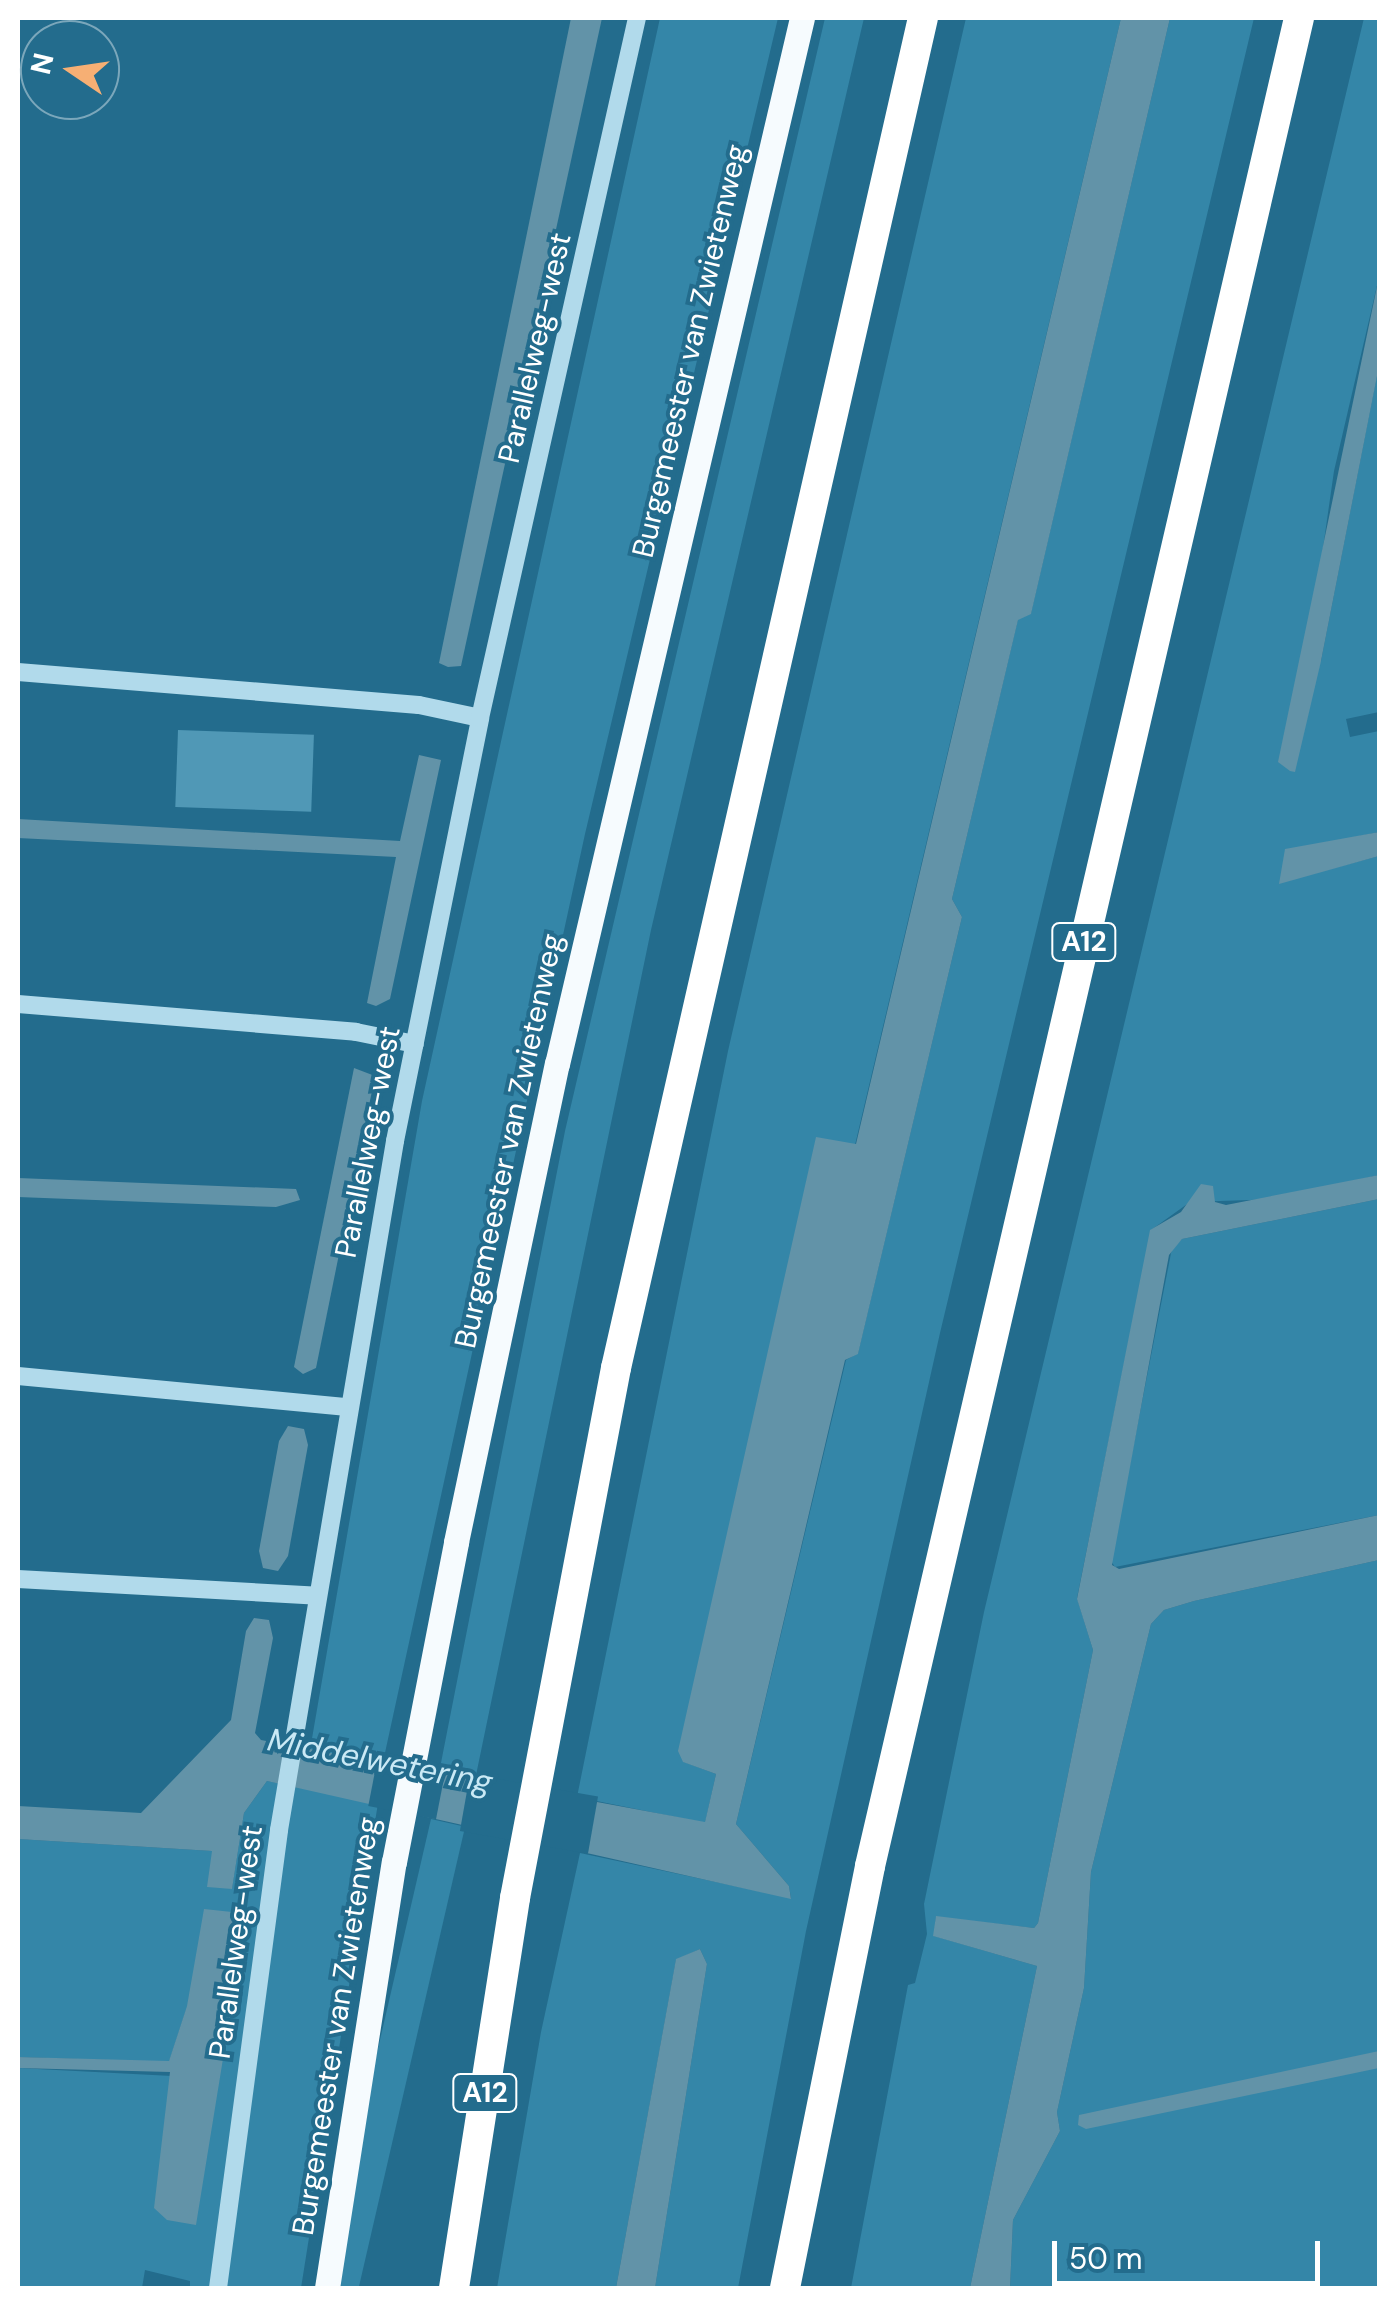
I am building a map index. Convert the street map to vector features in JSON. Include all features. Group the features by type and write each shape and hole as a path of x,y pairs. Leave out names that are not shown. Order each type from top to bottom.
{"highway":[{"name":"A12","path":"454,2288 547,1730 686,1043 923,18"},
{"name":"A12","path":"785,2288 870,1866 1299,18"}],"main road":[{"name":"Burgemeester van Zwietenweg","path":"328,2288 394,1862 557,1064 802,18"}],"street":[{"name":"Parallelweg-west","path":"218,2288 283,1804 348,1407 415,1044 480,718 637,18"},
{"path":"18,672 418,705 480,718"},
{"path":"18,1004 356,1032 415,1044"},
{"path":"18,1376 348,1407"},
{"path":"18,1579 318,1596"}],"shaded area":[{"path":"571,18 602,18 461,666 448,667 439,663"},
{"path":"660,18 778,18 585,834 383,1762 310,1750 422,1101"},
{"path":"825,18 864,18 651,930 475,1780 439,1773 565,1131"},
{"path":"966,18 1121,18 855,1145 817,1138 684,1762 716,1774 705,1823 577,1797 728,1051"},
{"path":"1121,18 1170,18 1031,614 1018,620 952,899 962,917 858,1354 845,1360 736,1824 789,1886 791,1899 267,1781 244,1813 232,1889 207,1887 212,1851 18,1839 18,1806 141,1813 231,1720 246,1631 254,1618 269,1620 273,1638 255,1733 261,1740 705,1822 716,1774 683,1762 678,1751 816,1137 856,1144"},
{"path":"1170,18 1254,18 940,1333 806,1931 738,2288 655,2288 707,1964 700,1949 676,1960 616,2288 497,2288 541,2032 580,1853 791,1898 789,1886 736,1824 846,1360 858,1353 962,917 952,899 1018,619 1031,613"},
{"path":"1364,18 1379,18 1379,277 1334,471 1318,583 1321,661 1379,365 1379,712 1346,719 1350,737 1379,731 1379,832 1288,851 1281,882 1379,856 1379,1175 1276,1199 1190,1202 1151,1230 1077,1598 1093,1650 1038,1923 1034,1928 936,1917 934,1936 1037,1966 970,2288 851,2288 908,1985 915,1983 927,1934 924,1904 984,1612"},
{"path":"1379,277 1379,366 1295,772 1278,762"},
{"path":"419,755 441,760 390,999 376,1006 367,1003 396,857 18,838 18,819 400,841"},
{"path":"1379,832 1379,856 1279,884 1285,849"},
{"path":"354,1068 375,1076 316,1368 303,1374 294,1367"},
{"path":"1379,1175 1379,1199 1182,1239 1169,1255 1112,1565 1119,1569 1379,1515 1379,1560 1194,1601 1164,1610 1151,1624 1091,1872 1084,1988 1057,2112 1060,2131 1013,2220 1010,2288 970,2288 1037,1966 933,1936 936,1916 1034,1928 1038,1923 1093,1650 1077,1599 1150,1230 1181,1212 1201,1184 1213,1186 1215,1202 1226,1205"},
{"path":"18,1178 296,1189 300,1200 276,1207 18,1197"},
{"path":"1379,1199 1379,1515 1115,1567 1111,1561 1172,1248 1182,1239"},
{"path":"288,1426 304,1429 308,1445 288,1556 278,1571 263,1568 259,1551 279,1441"},
{"path":"1379,1560 1379,2288 1010,2288 1013,2220 1060,2131 1057,2112 1084,1988 1091,1872 1151,1624 1164,1610 1194,1601"},
{"path":"267,1781 378,1803 301,2288 190,2288 190,2281 145,2270 142,2288 18,2288 18,2068 172,2076 187,2007 169,2062 18,2057 18,1839 212,1851 232,1888 244,1813"},
{"path":"431,1819 465,1827 359,2288 324,2283"},
{"path":"204,1909 232,1912 241,1948 196,2225 167,2220 154,2208 170,2072 18,2068 18,2057 169,2061 187,2006"},
{"path":"700,1949 707,1964 655,2288 616,2288 676,1959"},
{"path":"1379,2051 1379,2068 1086,2129 1078,2125 1079,2115"}],"pier":[{"path":"378,1756 446,1769 436,1819 368,1806"},
{"path":"470,1774 598,1797 588,1854 460,1831"}],"building":[{"path":"178,730 314,735 311,812 175,807"}],"water label":[{"name":"Middelwetering","path":"380,1761"}]}
